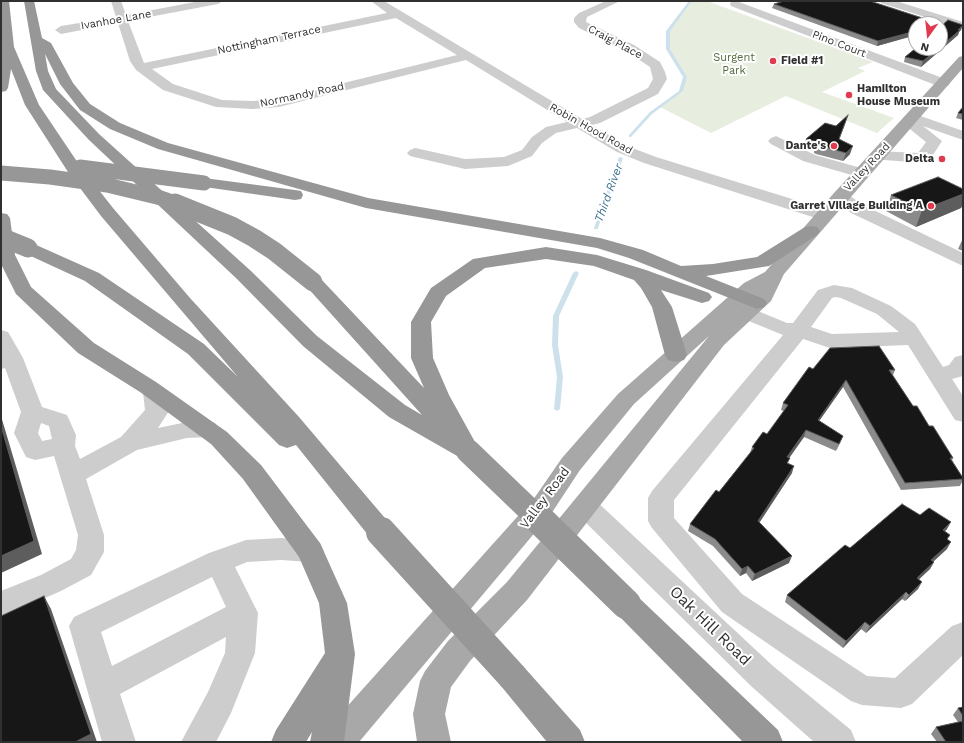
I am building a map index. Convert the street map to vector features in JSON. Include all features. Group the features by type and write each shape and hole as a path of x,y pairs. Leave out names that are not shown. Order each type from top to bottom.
{"highway":[{"path":"1,88 5,44 4,1"},
{"path":"29,1 42,71 50,90 94,137 244,276 310,341 397,411 468,451"},
{"path":"35,39 47,46 67,84 85,107 115,126 163,146 366,203"},
{"path":"5,44 20,71 32,105 74,169 107,212 183,302 291,423 381,532 512,676 568,742"},
{"path":"1,162 114,170 204,183 366,203 600,243 636,254 675,270 744,305"},
{"path":"1,173 50,177 107,185 148,194 186,207 232,226 254,238 284,258 313,282 422,399 468,451 766,742"},
{"path":"1,218 6,255 23,290 86,348 154,392 219,438 252,472 310,551 333,603 340,654 327,742"},
{"path":"675,270 713,270 762,262 811,230"},
{"path":"1,237 92,277 196,349 381,532"},
{"path":"468,451 438,395 422,358 421,322 438,292 480,263 546,253 597,261 744,305"},
{"path":"639,274 649,286 662,307 676,355"},
{"path":"288,742 340,654"}],"main road":[{"name":"Valley Road","path":"434,742 429,714 436,680 459,651 517,591 744,305 751,287 772,276 840,196 961,64"},
{"name":"Valley Road","path":"338,742 544,504 571,464 626,399 676,355 744,305"}],"street":[{"name":"Normandy Road","path":"116,1 136,61 141,67 168,87 207,101 221,104 265,105 468,56"},
{"name":"Ivanhoe Lane","path":"61,30 218,1"},
{"name":"Robin Hood Road","path":"376,1 622,149 650,160 825,215"},
{"name":"Craig Place","path":"579,124 595,120 643,97 653,91 660,79 659,72 655,65 641,54 584,26 580,22 580,18 583,15 615,1"},
{"path":"885,1 963,26"},
{"name":"Pino Court","path":"735,4 943,84"},
{"name":"Nottingham Terrace","path":"141,67 397,14"},
{"path":"910,120 963,136"},
{"path":"877,156 922,158 934,141 910,120"},
{"path":"415,153 465,164 495,163 527,153 537,140 550,130 579,124"},
{"path":"776,141 809,158 862,173"},
{"path":"840,196 856,209 963,260"},
{"path":"963,414 908,329 884,310 845,292 834,291 825,294 799,330 662,498 661,521 732,603 862,690 902,693 963,635"},
{"path":"744,305 784,329 799,330 830,341 914,338"},
{"path":"1,337 7,360 33,412 59,421 64,435 63,446 91,535 90,552 81,567 51,583 1,604"},
{"path":"939,376 957,370 963,362"},
{"path":"130,443 149,423 157,411 154,392"},
{"path":"33,412 26,433 35,451 63,446"},
{"path":"72,475 130,443 187,430 207,429"},
{"name":"Oak Hill Road","path":"584,506 762,676 840,742"},
{"path":"119,742 84,626 219,561 246,551 281,549 310,551"},
{"path":"198,742 220,702 240,653 243,613 219,561"},
{"path":"103,687 243,613"}],"green space":[{"name":"Surgent Park","path":"691,1 707,1 873,62 858,68 865,71 822,92 894,118 877,133 786,96 711,133 660,107 681,91 684,77 668,49 668,31"}],"building":[{"path":"784,1 870,1 916,16 908,16 908,33 878,41 774,4"},
{"path":"948,20 963,25 958,30 960,30 948,40"},
{"path":"908,55 908,56 929,56 923,61 905,57"},
{"path":"963,107 963,114 958,113"},
{"path":"848,115 839,139 853,146 846,153 818,145 816,144 818,142 806,139 825,123 836,126"},
{"path":"938,177 963,189 963,194 922,210 891,195"},
{"path":"879,346 895,370 889,370 913,406 917,406 929,426 933,426 953,458 950,458 963,479 905,483 846,380 818,420 843,436 839,444 806,430 787,457 790,458 787,463 794,466 758,521 792,556 755,574 748,566 742,569 715,539 690,524 716,490 719,492 754,448 752,447 763,432 767,434 788,405 783,403 809,367 813,369 830,348"},
{"path":"1,426 34,541 1,556"},
{"path":"902,504 920,515 929,508 951,522 943,530 950,535 947,539 951,542 931,560 934,562 917,578 922,582 909,595 906,592 870,626 865,622 846,641 787,595 845,545 850,548"},
{"path":"44,596 91,734 75,742 1,742 1,616"},
{"path":"963,707 963,716 958,708"},
{"path":"963,721 963,742 946,742 936,727"}],"waterway":[{"name":"Third River","path":"630,136 651,113 681,91 685,77 668,49 668,31 691,1"},
{"name":"Third River","path":"596,228 621,158"},
{"name":"Third River","path":"557,409 560,377 555,345 556,316 576,273"}],"place":[{"name":"Field #1","path":"773,61"},
{"name":"Hamilton House Museum","path":"849,95"},
{"name":"Dante's","path":"834,146"},
{"name":"Delta","path":"942,159"},
{"name":"Garret Village Building A","path":"931,206"}]}
